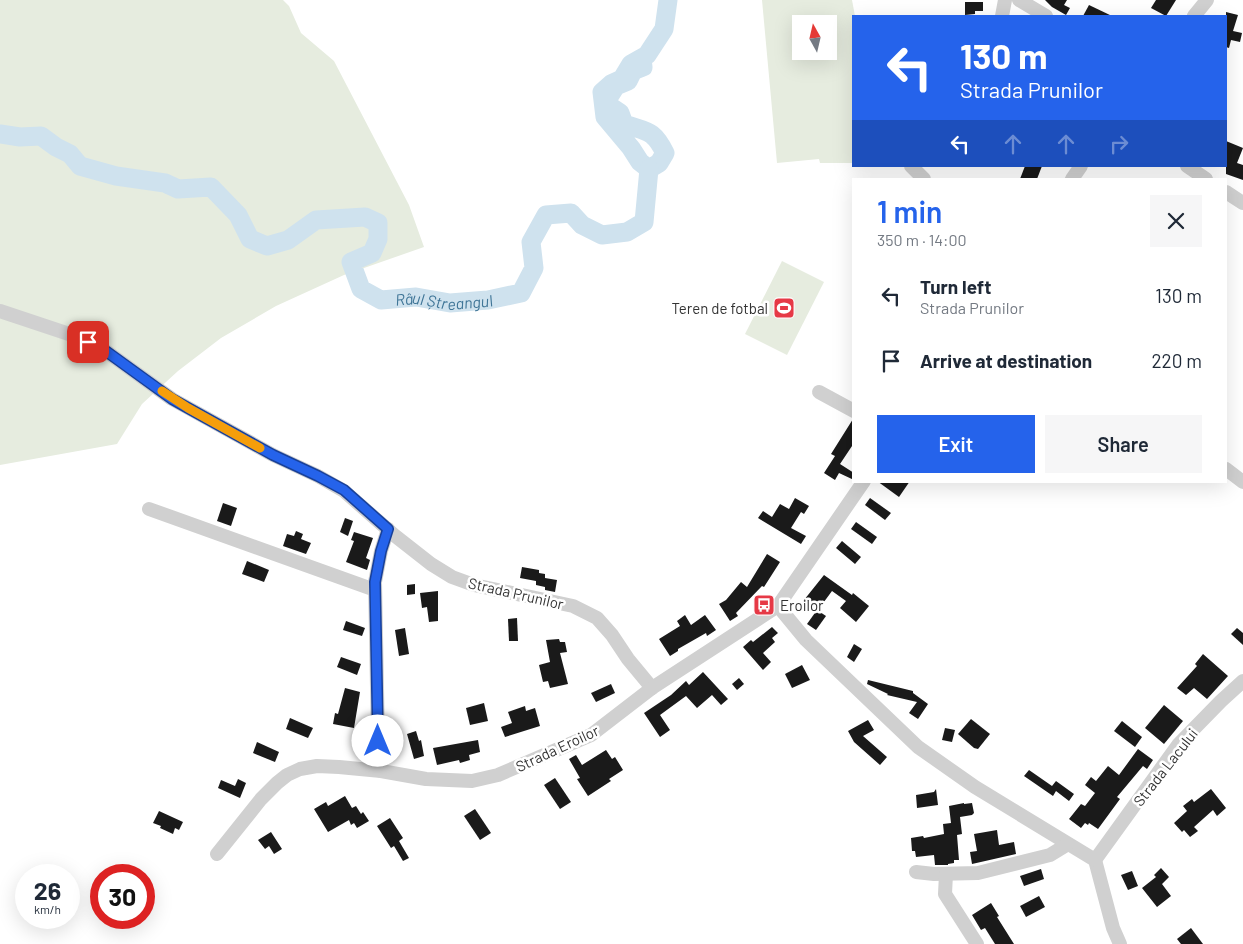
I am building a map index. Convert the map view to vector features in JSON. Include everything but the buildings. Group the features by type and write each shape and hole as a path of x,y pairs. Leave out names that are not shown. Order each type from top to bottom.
{"street":[{"path":"1002,15 1005,0"},
{"path":"1019,0 1044,15"},
{"path":"1195,15 1207,0"},
{"path":"912,167 923,178"},
{"path":"1073,178 1080,167"},
{"path":"1188,167 1205,178"},
{"path":"1227,193 1243,203"},
{"name":"Strada Prunilor","path":"0,311 64,332 103,349 172,399 265,451 344,490 431,564 452,577 474,585 573,606 597,618 652,688"},
{"path":"819,392 852,410"},
{"path":"1227,470 1243,482"},
{"name":"Strada Eroilor","path":"218,854 262,799 287,775 300,769 317,766 381,771 426,779 472,780 498,775 591,735 652,688 778,606 863,483"},
{"path":"148,509 375,590"},
{"path":"381,771 378,741 375,590 381,551 388,529"},
{"path":"778,606 806,640 918,747 975,787 1095,860 1120,944"},
{"name":"Strada Lacului","path":"1095,860 1178,745 1221,701 1243,682"},
{"path":"916,872 946,874 978,873 1050,855 1068,844"},
{"path":"946,874 945,894 977,944"}],"shaded area":[{"path":"0,0 283,0 289,6 301,33 334,61 409,205 424,247 344,275 276,306 221,338 178,371 142,404 117,444 0,465"},
{"path":"762,0 852,0 855,15 852,15 852,163 820,163 819,159 777,163"},
{"name":"Teren de fotbal","path":"782,261 824,282 787,355 745,334"}],"waterway":[{"path":"642,58 643,67 633,71 628,81 616,86 609,97 608,105 620,113 624,124 649,132 661,145 665,153 659,163 649,169 640,162 605,117 602,92 611,84 622,79 631,64 647,55 664,29 668,0"},
{"name":"Râul Ștreangul","path":"0,134 20,137 41,136 70,154 80,166 116,176 165,183 178,189 211,187 238,215 250,239 267,246 288,240 316,220 365,217 378,223 378,239 372,253 351,262 361,289 381,300 416,297 450,303 488,300 521,293 534,268 531,242 546,215 571,213 582,225 602,235 627,232 644,222 649,169"}],"slow traffic":[{"path":"162,391 172,399 260,448"}],"place":[{"name":"Teren de fotbal","path":"784,308"},
{"name":"Eroilor","path":"764,605"}],"route":[{"path":"88,342 103,349 172,399 273,455 344,490 388,529 381,551 375,582 378,741"}]}
